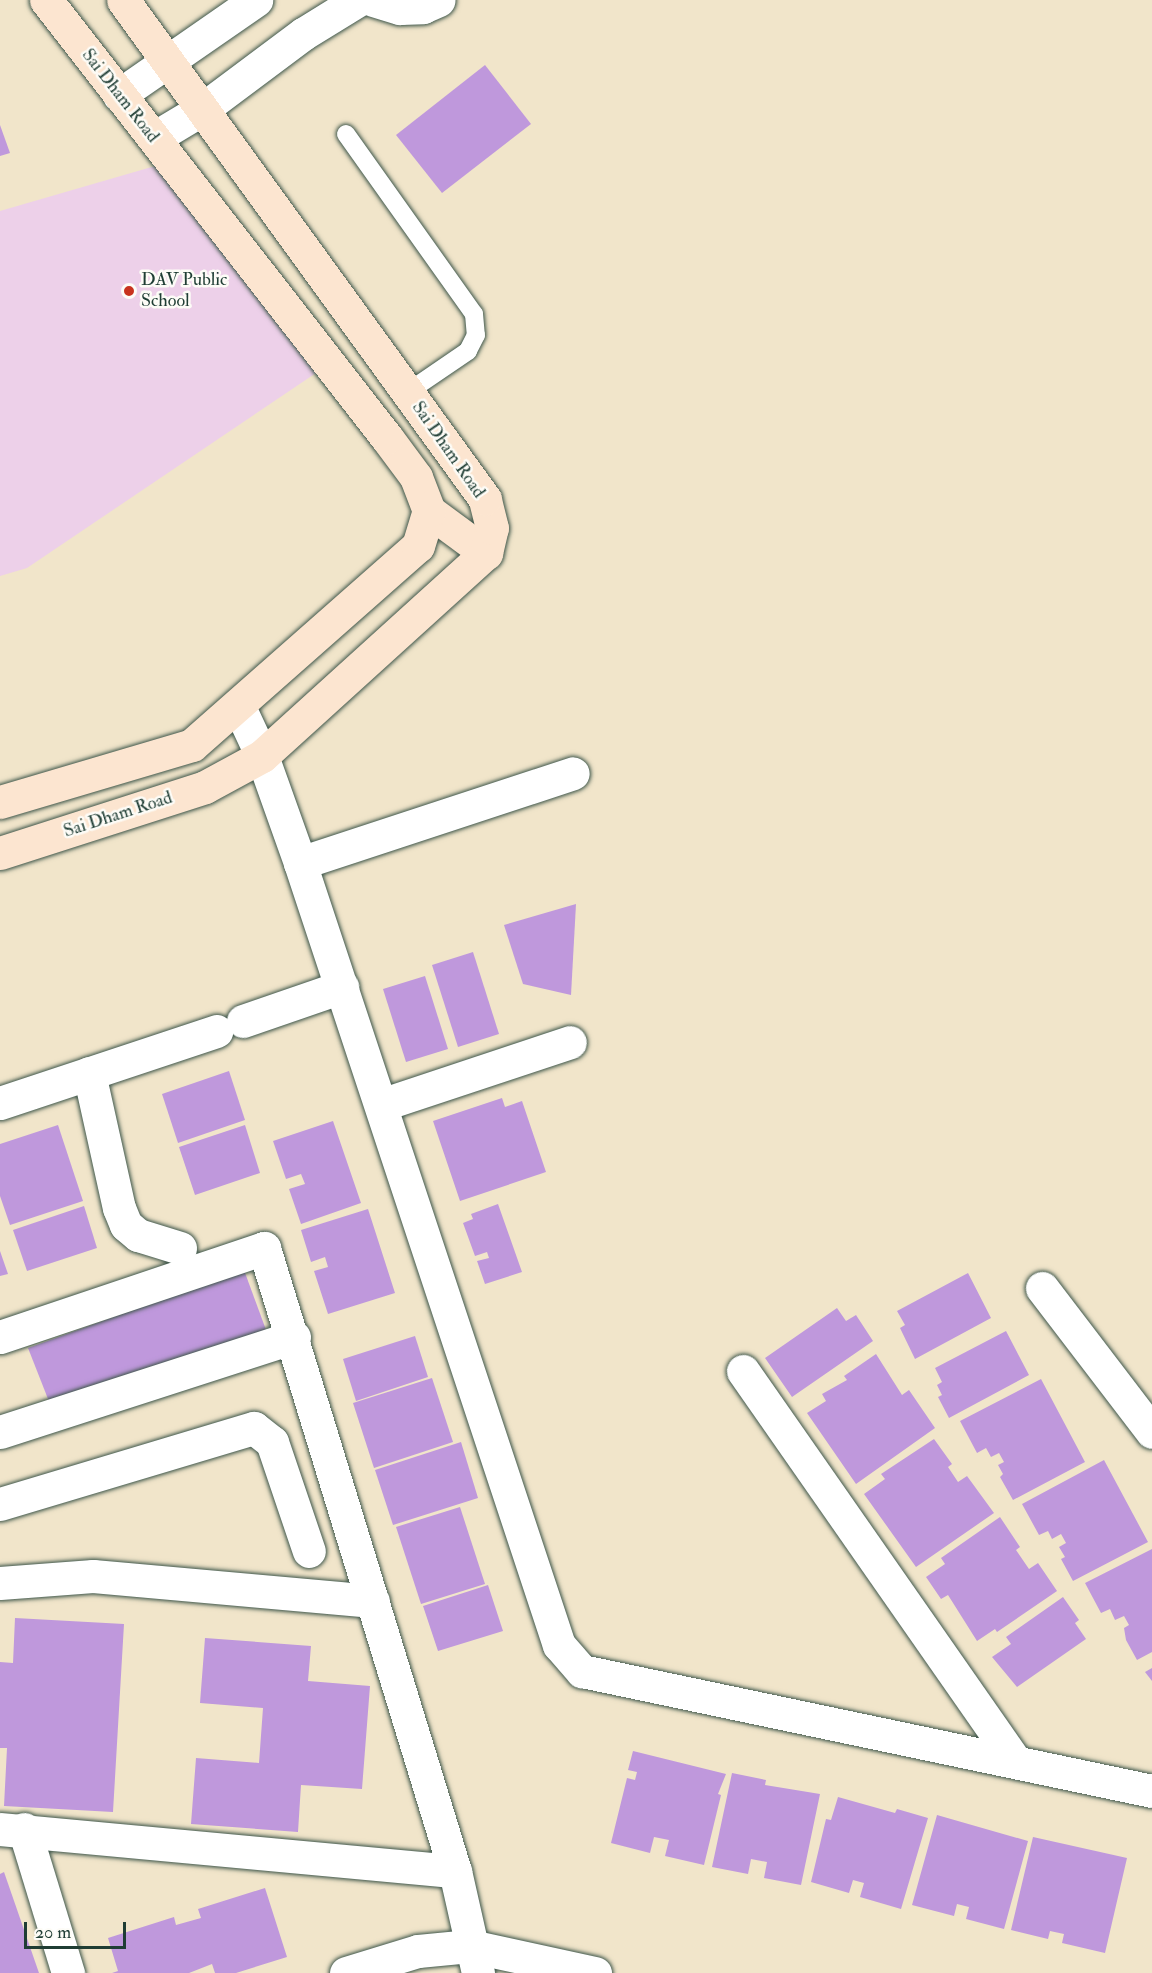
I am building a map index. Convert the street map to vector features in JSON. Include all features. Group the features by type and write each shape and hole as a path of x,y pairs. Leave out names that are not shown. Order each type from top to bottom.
{"street":[{"name":"Sai Dham Road","path":"46,0 387,438 416,477 429,511"},
{"name":"Sai Dham Road","path":"0,853 205,787 262,756 486,553 492,528 485,499 204,108 167,62 123,0"},
{"path":"118,95 256,0"},
{"path":"154,138 204,108 303,34 358,0"},
{"path":"373,0 400,8 423,7 439,0"},
{"path":"0,802 192,746 239,707 418,546 429,511 486,553"},
{"path":"239,707 262,756 300,863 542,1603 559,1645 582,1671 1152,1791"},
{"path":"300,863 573,773"},
{"path":"0,1103 342,987"},
{"path":"381,1105 570,1042"},
{"path":"89,1073 118,1208 126,1225 138,1235 180,1248"},
{"path":"0,1337 264,1248 294,1337 455,1871 474,1960"},
{"path":"1042,1288 1152,1432"},
{"path":"0,1432 294,1337"},
{"path":"743,1371 1015,1761"},
{"path":"0,1504 254,1428 272,1442 309,1551"},
{"path":"0,1582 93,1576 373,1601"},
{"path":"68,1973 12,1829 455,1871"},
{"path":"346,1973 418,1951 474,1960 595,1973"}],"lane":[{"path":"346,134 474,314 476,335 468,351 408,392"}],"shaded area":[{"name":"DAV Public School","path":"162,164 319,371 27,568 0,576 0,211"}],"building":[{"path":"485,65 531,124 442,193 396,135"},
{"path":"0,125 10,153 0,156"},
{"path":"576,904 571,995 523,984 504,925"},
{"path":"473,952 499,1034 458,1047 432,965"},
{"path":"425,976 448,1049 406,1062 383,989"},
{"path":"229,1071 245,1120 178,1143 162,1094"},
{"path":"502,1098 505,1107 522,1101 546,1172 460,1201 433,1121"},
{"path":"333,1121 361,1203 301,1224 289,1189 305,1184 301,1174 286,1179 273,1141"},
{"path":"58,1125 83,1201 10,1225 0,1196 0,1144"},
{"path":"245,1125 260,1173 195,1195 179,1147"},
{"path":"498,1204 522,1272 485,1284 477,1261 489,1258 487,1252 475,1256 463,1223 473,1219 471,1214"},
{"path":"84,1206 97,1248 27,1271 13,1230"},
{"path":"368,1209 395,1293 328,1314 314,1271 328,1267 325,1257 311,1262 301,1230"},
{"path":"0,1251 8,1274 0,1276"},
{"path":"244,1270 269,1338 50,1404 28,1348"},
{"path":"968,1273 991,1318 915,1359 900,1328 905,1325 897,1311"},
{"path":"837,1308 846,1321 856,1315 873,1341 792,1397 765,1358"},
{"path":"1006,1331 1029,1375 949,1418 938,1397 942,1395 937,1385 942,1382 935,1368"},
{"path":"415,1336 428,1377 356,1401 343,1359"},
{"path":"876,1354 902,1395 909,1390 935,1428 856,1484 807,1413 826,1401 822,1394 847,1380 844,1376"},
{"path":"432,1378 453,1442 374,1468 353,1403"},
{"path":"1041,1379 1085,1462 1013,1500 1000,1477 1003,1474 998,1465 1004,1462 999,1453 991,1457 986,1448 977,1453 960,1421"},
{"path":"934,1439 952,1464 948,1467 958,1482 967,1476 994,1513 916,1567 864,1494 885,1479 881,1474"},
{"path":"461,1442 478,1498 393,1525 375,1470"},
{"path":"1104,1460 1148,1542 1073,1581 1061,1559 1065,1557 1059,1547 1066,1543 1061,1534 1052,1539 1048,1531 1039,1535 1022,1504"},
{"path":"460,1507 485,1584 421,1604 396,1527"},
{"path":"1000,1517 1020,1547 1016,1550 1029,1569 1038,1563 1057,1591 997,1632 995,1629 977,1641 948,1595 941,1599 926,1577 945,1564 941,1558"},
{"path":"1152,1549 1152,1652 1137,1660 1126,1640 1124,1628 1129,1625 1124,1616 1115,1620 1110,1609 1101,1613 1085,1583"},
{"path":"488,1585 503,1631 438,1651 423,1606"},
{"path":"1063,1597 1079,1620 1075,1623 1086,1639 1017,1687 992,1657 1011,1644 1006,1637"},
{"path":"15,1618 124,1624 113,1812 4,1806 7,1748 0,1748 0,1662 13,1663"},
{"path":"205,1638 311,1646 308,1681 370,1686 362,1789 301,1785 298,1832 191,1824 196,1758 259,1763 263,1708 200,1703"},
{"path":"1152,1668 1152,1681 1145,1672"},
{"path":"633,1751 726,1774 718,1794 721,1795 704,1865 665,1856 669,1840 654,1837 650,1853 611,1843 627,1778 635,1780 637,1772 628,1770"},
{"path":"732,1773 766,1780 765,1785 820,1794 801,1885 764,1878 767,1862 751,1859 748,1874 712,1867"},
{"path":"838,1797 895,1813 897,1809 928,1818 901,1909 860,1897 864,1883 853,1880 849,1893 811,1882 826,1819 831,1820"},
{"path":"937,1815 1028,1841 1004,1929 966,1919 969,1907 957,1904 954,1916 912,1905"},
{"path":"1033,1837 1127,1858 1105,1953 1062,1943 1064,1934 1050,1931 1048,1939 1011,1930"},
{"path":"4,1872 39,1973 0,1973 0,1874"},
{"path":"265,1888 287,1957 236,1973 215,1973 212,1964 189,1973 112,1973 118,1971 108,1938 174,1917 176,1925 201,1918 198,1909"}],"place":[{"name":"DAV Public School","path":"129,291"}]}
